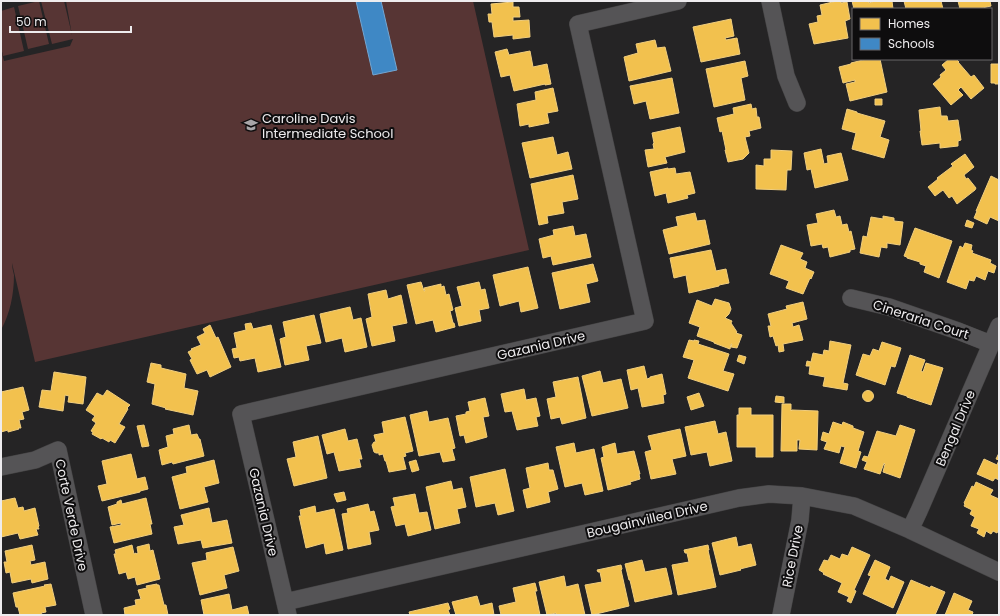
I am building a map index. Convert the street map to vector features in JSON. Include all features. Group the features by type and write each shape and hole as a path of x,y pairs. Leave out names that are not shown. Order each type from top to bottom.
{"street":[{"name":"Gazania Drive","path":"287,609 242,414 645,321 578,24 678,1"},
{"path":"770,1 786,76 797,103"},
{"name":"Cineraria Court","path":"851,298 889,307 991,344"},
{"name":"Bengal Drive","path":"910,530 920,511 999,326"},
{"name":"Corte Verde Drive","path":"1,467 35,460 58,450 94,615"},
{"name":"Bougainvillea Drive","path":"287,609 739,498 769,494 802,496 854,506 910,530 999,572"},
{"name":"Rice Drive","path":"781,615 800,520 802,496"}],"shaded area":[{"path":"39,1 49,44 28,49 18,6"},
{"name":"Caroline Davis Intermediate School","path":"41,1 64,1 72,35 66,1 473,1 529,250 35,362 12,263 14,275 12,297 7,317 1,330 1,50 4,61 70,46 73,39 52,44"},
{"path":"14,7 24,51 3,56 1,47 1,11"}],"building: Homes":[{"path":"841,1 841,3 847,2 850,19 845,21 848,38 814,44 809,24 818,22 817,16 822,15 820,5"},
{"path":"852,1 869,1 869,3 875,1 892,1 893,8 854,8"},
{"path":"904,1 941,1 943,8 906,8"},
{"path":"958,1 990,1 991,6 982,8 960,8"},
{"path":"513,2 513,7 519,7 520,17 513,17 513,21 529,20 530,37 513,39 513,35 494,37 492,22 489,22 488,14 492,14 491,4"},
{"path":"731,19 734,36 725,38 726,40 737,38 740,54 701,62 693,27"},
{"path":"655,40 657,48 665,47 671,71 629,81 624,57 638,53 636,44"},
{"path":"507,49 509,55 530,51 533,67 547,64 551,84 514,91 510,75 501,77 495,52"},
{"path":"863,60 880,60 887,92 850,101 846,84 855,82 855,80 843,83 839,67"},
{"path":"948,60 957,60 971,77 974,75 984,88 971,99 961,87 958,90 963,95 951,105 933,84 946,70 942,65"},
{"path":"745,61 748,76 741,78 745,100 714,107 706,69"},
{"path":"991,64 999,64 999,84 991,83"},
{"path":"672,78 679,113 650,119 646,101 634,104 630,86"},
{"path":"553,88 558,111 547,113 549,123 529,127 529,124 520,126 517,104 536,100 535,92"},
{"path":"875,99 882,99 882,105 875,105"},
{"path":"751,104 752,109 756,108 757,117 759,117 761,128 749,131 750,136 745,137 749,153 743,159 728,162 722,131 720,132 717,118 734,114 733,108"},
{"path":"940,107 941,116 947,116 948,121 958,120 961,140 958,141 958,146 940,148 940,143 922,145 919,110"},
{"path":"847,109 885,121 880,137 889,140 884,158 852,149 856,133 842,129"},
{"path":"680,127 685,152 665,157 667,163 648,167 645,150 654,149 652,133"},
{"path":"553,137 557,155 568,152 572,169 530,178 522,143"},
{"path":"821,149 824,164 828,163 827,156 841,153 848,180 815,188 811,169 807,170 804,153"},
{"path":"771,150 792,151 791,170 787,170 786,190 756,189 756,165 764,166 764,159 771,159"},
{"path":"965,154 974,167 964,175 966,179 968,178 976,188 975,190 957,204 952,196 949,198 943,190 935,196 928,187 953,166 951,164"},
{"path":"675,168 676,174 690,172 695,193 687,195 688,198 668,203 666,193 655,196 650,172"},
{"path":"573,175 578,199 562,202 564,213 547,216 548,223 539,225 531,184"},
{"path":"991,176 999,180 999,221 990,217 987,224 974,218"},
{"path":"834,210 836,217 840,216 842,225 847,224 849,232 851,231 855,249 850,250 850,252 830,257 828,247 823,248 822,244 811,246 807,225 818,223 816,214"},
{"path":"695,213 697,221 705,220 710,244 669,254 663,230 678,226 676,217"},
{"path":"883,216 894,218 894,221 903,222 900,245 887,243 887,248 881,247 879,257 860,253 863,236 867,237 871,217 883,219"},
{"path":"967,220 974,223 972,228 965,226"},
{"path":"573,226 575,236 586,234 591,257 553,265 551,256 543,258 539,239 554,235 553,230"},
{"path":"915,228 952,241 939,278 924,272 926,266 920,264 920,262 904,256"},
{"path":"965,243 972,245 972,253 991,260 990,263 996,266 994,273 988,271 985,280 976,276 974,281 969,280 966,289 947,282 960,246 963,248"},
{"path":"781,245 803,253 800,259 807,262 805,268 814,272 803,294 786,288 789,281 770,274"},
{"path":"711,250 716,271 726,269 729,283 689,293 686,275 674,278 670,258"},
{"path":"593,264 598,281 586,284 590,302 560,309 552,273"},
{"path":"528,267 538,308 521,312 519,301 500,306 493,275"},
{"path":"421,282 424,291 424,288 441,284 441,287 444,286 446,295 449,294 453,310 450,311 455,327 436,332 433,320 416,324 407,285"},
{"path":"479,282 481,290 485,289 489,308 479,310 481,321 459,326 455,308 462,306 457,287"},
{"path":"386,290 388,299 401,295 407,323 392,326 395,341 372,346 366,319 372,317 368,294"},
{"path":"715,299 729,303 731,309 725,318 732,321 731,323 737,332 736,333 742,335 737,348 731,347 731,344 730,349 697,336 700,327 689,323 697,300 712,306"},
{"path":"803,302 807,319 792,323 793,327 799,325 803,340 783,344 784,351 779,352 778,345 776,346 773,336 770,337 768,326 771,326 768,314 787,309 786,306"},
{"path":"350,307 353,320 361,318 367,347 345,352 342,338 326,342 320,314"},
{"path":"314,315 321,343 306,346 309,360 285,365 280,339 286,337 283,322"},
{"path":"251,323 253,329 271,325 281,367 258,372 255,358 240,361 239,357 234,358 232,349 237,348 234,333 246,330 245,324"},
{"path":"210,325 216,338 218,337 231,367 210,377 207,370 197,374 188,352 192,350 191,349 201,345 197,337 205,333 203,329"},
{"path":"689,340 699,341 698,344 729,354 723,371 734,374 728,391 688,378 694,360 683,357"},
{"path":"830,341 851,345 843,383 848,384 847,390 823,386 825,377 809,374 810,366 806,366 807,361 811,362 813,353 823,355 824,350 829,351"},
{"path":"882,342 901,348 895,367 891,366 885,385 856,375 863,354 870,356 873,349 879,351"},
{"path":"739,355 746,357 744,364 737,361"},
{"path":"910,355 925,360 921,371 923,372 926,363 943,368 931,405 897,393"},
{"path":"151,363 161,365 161,368 186,374 184,388 198,391 193,415 165,409 166,408 152,404 155,384 147,382"},
{"path":"644,366 647,379 662,374 666,394 663,395 664,403 642,407 638,388 631,390 627,370"},
{"path":"600,371 603,383 621,379 628,408 592,416 582,376"},
{"path":"54,372 86,377 83,404 68,402 69,396 65,395 63,411 39,407 42,390 51,391"},
{"path":"578,377 586,418 562,424 560,417 551,419 547,399 556,397 553,382"},
{"path":"23,387 29,410 22,412 24,419 19,420 21,428 8,432 8,430 1,432 1,392"},
{"path":"524,389 526,400 536,398 540,416 536,417 538,426 517,430 512,411 505,412 501,394"},
{"path":"107,390 130,405 119,424 125,427 115,443 110,440 109,442 102,438 101,439 92,434 93,432 91,431 96,423 92,420 95,416 86,410 97,393 103,396"},
{"path":"868,390 872,392 874,396 872,400 868,402 864,400 862,396 864,392"},
{"path":"699,393 704,406 691,410 687,397"},
{"path":"776,396 784,397 784,403 775,402"},
{"path":"485,398 489,416 483,417 487,437 466,443 464,435 460,436 456,416 466,414 466,412 470,411 468,402"},
{"path":"782,404 791,404 791,411 818,411 817,450 799,449 800,440 797,440 797,451 781,451"},
{"path":"739,408 751,408 751,415 773,415 773,457 756,457 756,447 737,447 737,415 739,415"},
{"path":"427,411 429,422 448,418 455,448 452,449 455,460 443,462 440,452 419,456 410,415"},
{"path":"405,417 413,451 405,453 406,456 403,457 406,469 389,472 383,454 379,455 379,453 374,452 372,445 376,442 374,435 384,433 382,422"},
{"path":"715,421 718,434 726,432 732,461 710,466 707,452 691,455 685,427"},
{"path":"833,422 842,425 843,422 864,432 858,451 861,452 856,468 840,463 845,447 841,446 839,453 824,449 827,442 821,440 823,432 829,434"},
{"path":"144,425 149,446 142,447 137,426"},
{"path":"189,425 191,435 197,434 200,439 204,456 173,464 172,462 162,465 159,450 168,447 166,436 174,434 173,429"},
{"path":"900,425 915,430 900,478 883,472 884,463 880,474 864,469 867,462 862,460 864,456 868,457 877,431 896,436"},
{"path":"345,429 348,441 357,439 362,459 359,459 361,467 339,471 334,452 327,454 322,435"},
{"path":"680,429 686,456 672,459 676,474 651,479 645,452 652,450 648,436"},
{"path":"318,436 327,478 294,486 287,459 296,457 293,442"},
{"path":"574,443 576,453 594,449 603,491 585,495 582,483 565,487 556,447"},
{"path":"615,443 617,454 634,451 640,479 630,482 631,484 608,490 601,458 604,457 602,447"},
{"path":"999,453 999,460 996,459"},
{"path":"131,454 137,479 145,477 148,489 102,501 98,486 107,484 102,461"},
{"path":"984,459 997,465 999,460 999,480 995,478 993,481 977,474"},
{"path":"214,460 219,483 204,487 208,502 180,509 172,477 187,473 186,467"},
{"path":"416,460 419,470 412,472 409,462"},
{"path":"548,463 549,470 553,470 558,489 548,492 550,502 527,508 523,490 530,488 526,468"},
{"path":"505,469 514,511 498,515 495,503 476,507 470,477"},
{"path":"451,481 453,490 462,488 466,507 457,509 460,523 435,529 426,487"},
{"path":"976,482 993,490 990,495 999,499 999,529 997,533 993,531 991,534 986,531 984,537 977,533 979,529 971,526 975,517 970,514 972,510 964,506 972,486 974,487"},
{"path":"344,492 346,500 337,502 334,494"},
{"path":"415,494 419,513 427,512 431,530 408,536 405,524 396,526 391,507 395,506 393,498"},
{"path":"15,498 18,508 23,507 24,511 35,508 39,526 39,529 36,529 38,535 20,539 18,533 1,537 1,501"},
{"path":"146,498 152,524 150,524 152,534 114,543 110,527 121,525 121,523 112,525 108,507 117,504 117,502 121,500 122,504"},
{"path":"368,504 370,512 374,511 379,530 369,532 371,544 348,549 342,514 348,513 347,509"},
{"path":"315,506 316,513 334,509 343,550 326,554 324,543 306,548 299,516 301,516 300,510"},
{"path":"209,508 212,523 227,520 232,543 203,548 201,540 178,544 174,527 184,525 181,515"},
{"path":"736,537 738,547 751,544 756,565 720,575 712,543"},
{"path":"149,544 150,551 153,550 160,579 137,585 135,577 128,579 126,572 119,574 114,554 116,554 115,550 132,545 134,554 136,554 138,553 137,547"},
{"path":"32,545 35,560 30,561 31,565 45,562 48,579 32,583 31,579 12,583 10,572 6,573 4,562 7,562 5,551"},
{"path":"708,545 716,587 678,595 672,565 689,562 687,553 685,553 684,550"},
{"path":"233,547 239,571 224,575 227,588 200,595 192,563 207,560 206,553"},
{"path":"852,547 870,555 854,590 856,591 851,603 847,601 849,597 838,592 842,583 823,574 824,573 819,570 824,560 828,561 831,555 840,559 842,554 848,556"},
{"path":"642,560 645,572 666,568 672,594 635,602 625,564"},
{"path":"875,560 890,567 885,579 889,581 891,576 904,582 893,608 863,594 871,576 868,575"},
{"path":"621,565 629,606 592,615 585,585 602,582 600,572 597,570"},
{"path":"564,576 566,587 578,584 585,615 556,615 556,613 547,615 539,582"},
{"path":"911,580 930,588 931,586 945,592 935,615 896,615"},
{"path":"535,583 537,591 535,591 540,615 501,615 499,606 516,602 513,588"},
{"path":"51,584 56,605 45,607 46,612 41,613 42,615 20,615 18,607 16,607 13,593"},
{"path":"159,585 168,615 125,615 124,608 136,605 135,600 141,599 138,590 147,588 146,586"},
{"path":"954,593 972,601 968,610 973,612 972,615 945,615"},
{"path":"229,594 232,610 247,606 249,615 204,615 201,600"},
{"path":"477,596 480,606 492,603 494,615 456,615 452,602"},
{"path":"448,603 450,615 410,615 409,612"}],"building: Schools":[{"path":"356,1 381,1 397,70 373,75"}],"place":[{"name":"Caroline Davis Intermediate School","path":"251,125"}]}
